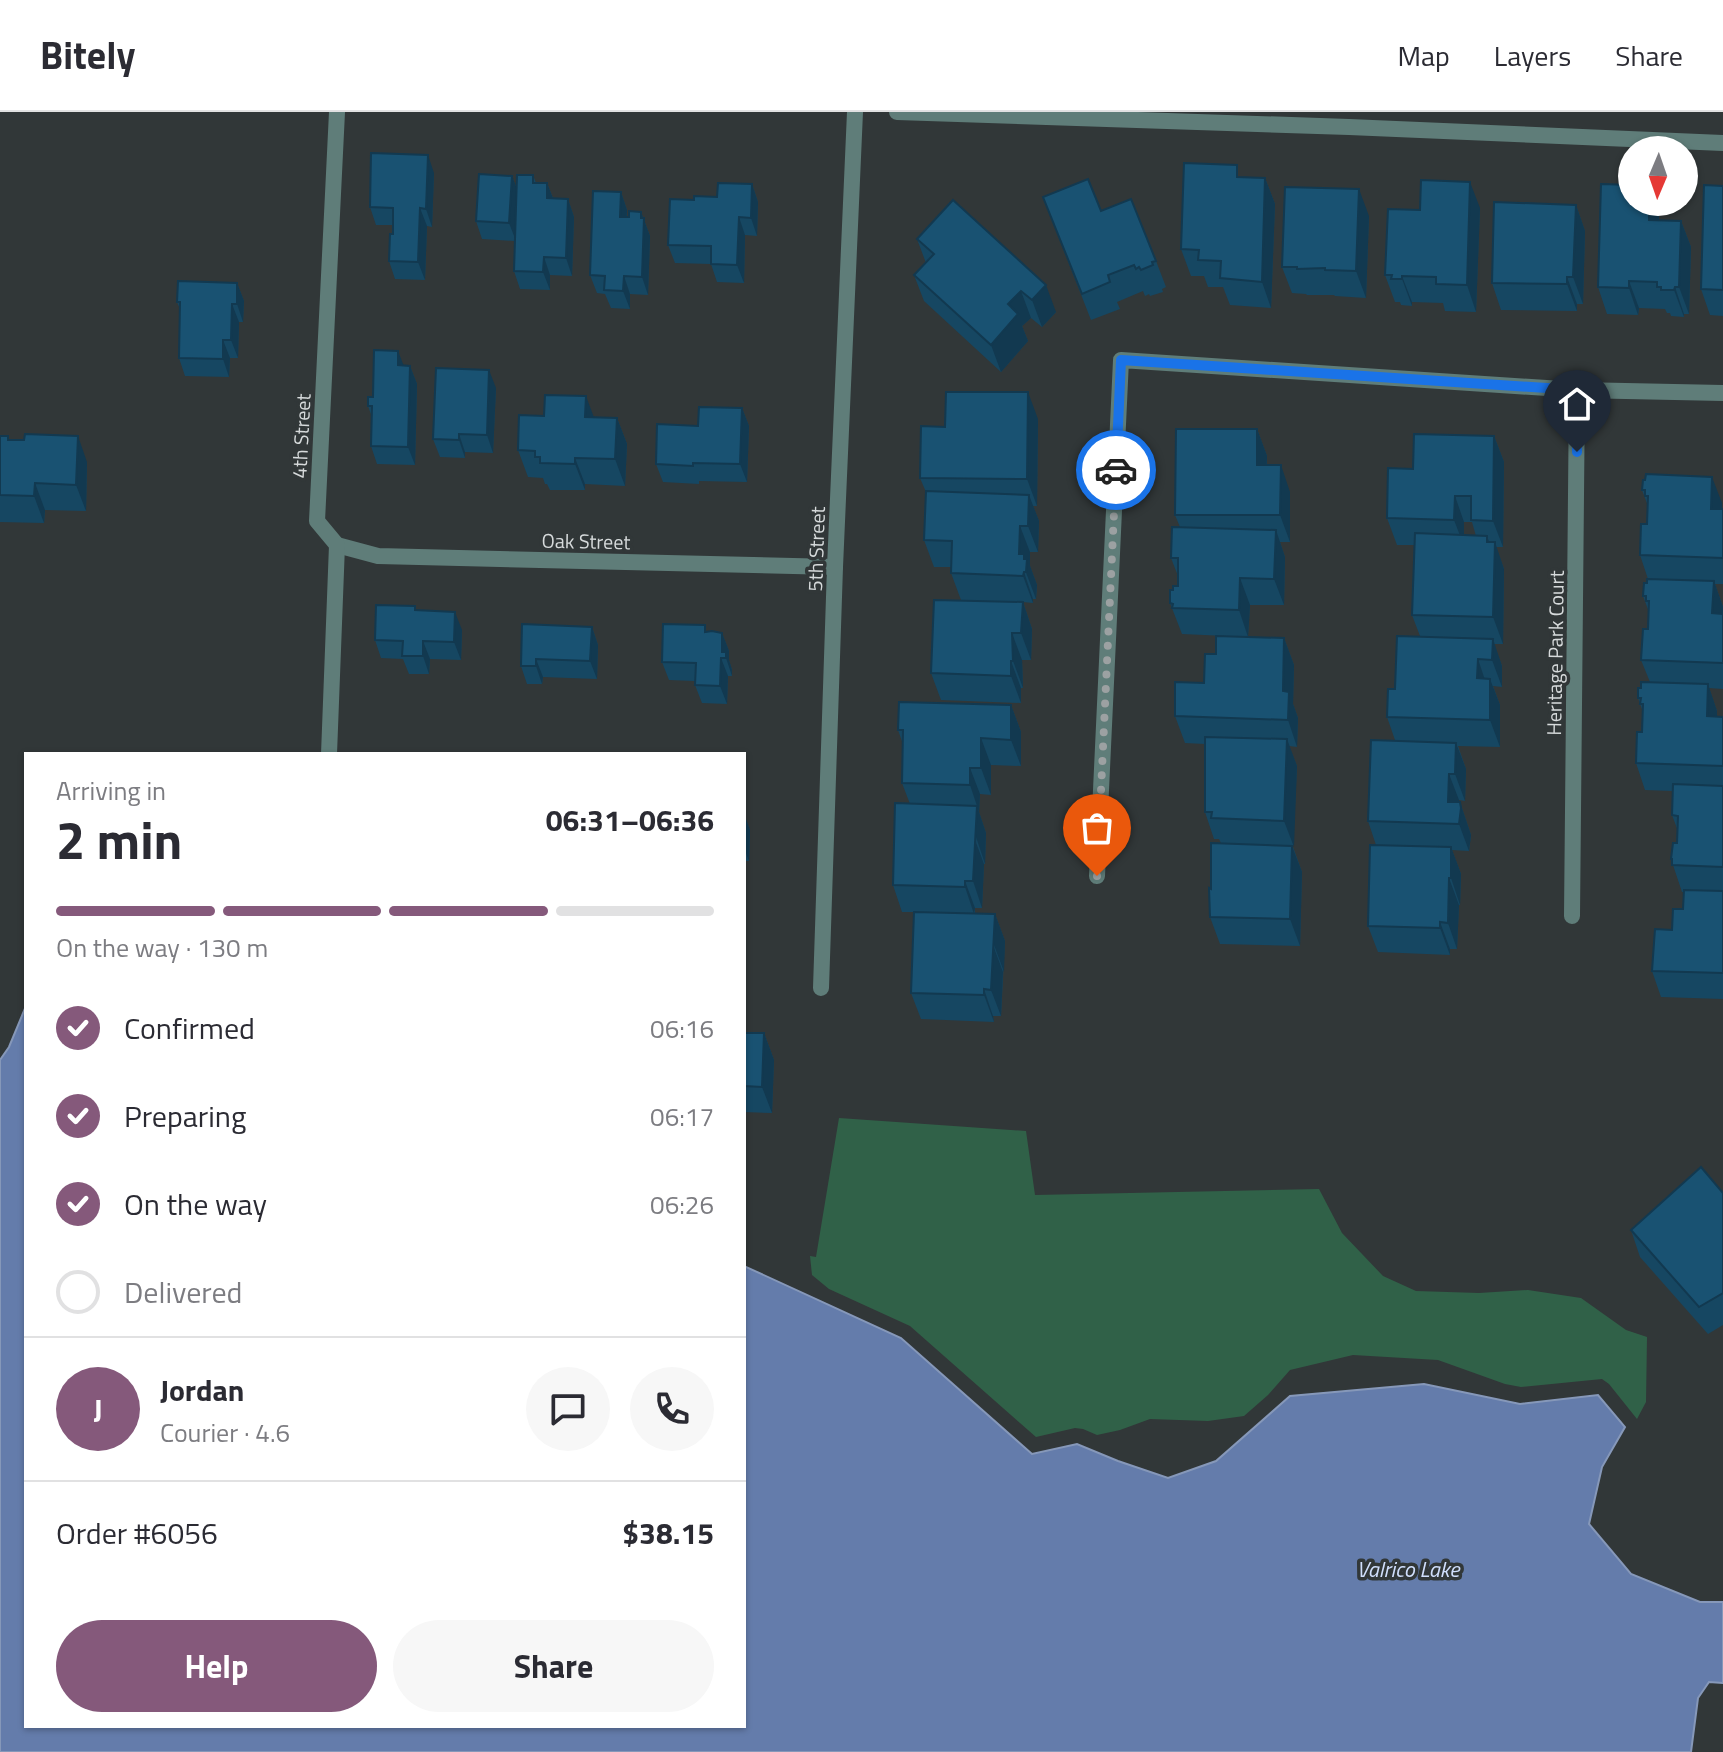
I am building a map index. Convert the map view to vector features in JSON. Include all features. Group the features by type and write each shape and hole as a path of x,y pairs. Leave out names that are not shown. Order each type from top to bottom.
{"street":[{"name":"4th Street","path":"337,112 317,521 337,545"},
{"name":"5th Street","path":"821,988 855,112"},
{"path":"897,112 1349,119 1723,143"},
{"path":"1097,876 1121,360 1577,390 1723,393"},
{"name":"Heritage Park Court","path":"1572,916 1577,390"},
{"name":"Oak Street","path":"337,545 378,556 835,567"},
{"path":"329,752 337,545"}],"green space":[{"path":"839,1118 1026,1131 1035,1195 1319,1189 1342,1233 1383,1276 1416,1291 1479,1293 1528,1290 1581,1298 1626,1330 1647,1337 1646,1402 1637,1419 1602,1379 1521,1387 1438,1360 1353,1355 1290,1370 1244,1416 1208,1421 1150,1419 1097,1435 1075,1428 1036,1437 910,1326 829,1289 812,1275 810,1256 816,1257"}],"water":[{"name":"Valrico Lake","path":"24,1011 24,1728 746,1728 746,1267 901,1338 1032,1454 1077,1444 1168,1478 1216,1461 1290,1396 1424,1384 1520,1404 1598,1395 1625,1427 1602,1467 1589,1524 1631,1574 1700,1602 1723,1602 1723,1683 1709,1682 1698,1698 1691,1752 0,1752 0,1060"}],"building":[{"path":"371,153 428,155 426,209 420,208 418,262 389,261 393,208 370,207"},
{"path":"1184,163 1237,165 1237,177 1265,178 1262,282 1220,278 1221,261 1198,260 1199,250 1181,249"},
{"path":"479,174 512,176 509,223 476,221"},
{"path":"517,175 533,175 533,183 547,183 547,198 568,199 566,258 544,257 543,272 514,271"},
{"path":"1088,179 1101,211 1131,199 1156,261 1141,270 1134,265 1108,275 1110,282 1082,294 1043,197"},
{"path":"1421,180 1470,182 1467,285 1436,284 1436,277 1402,276 1402,279 1391,279 1392,275 1385,275 1388,209 1420,210"},
{"path":"718,183 752,184 751,218 739,217 737,265 711,264 711,246 668,245 670,199 717,197"},
{"path":"1601,184 1618,185 1618,216 1649,216 1649,220 1681,221 1679,287 1661,290 1657,282 1629,281 1629,288 1598,287"},
{"path":"1704,185 1723,186 1723,290 1701,289"},
{"path":"1285,187 1359,189 1356,271 1282,267"},
{"path":"593,191 621,192 620,217 629,217 629,211 641,212 641,218 644,218 642,277 624,276 623,291 604,290 605,276 590,275"},
{"path":"953,200 1046,285 1032,300 1021,291 1008,304 1018,314 991,345 914,275 934,254 917,239"},
{"path":"1494,202 1576,205 1573,277 1567,277 1567,284 1492,283"},
{"path":"178,281 237,283 237,304 232,304 231,340 223,340 223,359 179,358"},
{"path":"374,350 398,351 398,365 410,366 408,447 371,446 372,406 368,406 368,397 373,397"},
{"path":"436,368 489,370 487,435 459,434 459,440 433,439"},
{"path":"946,392 1028,392 1027,479 920,478 921,426 945,427"},
{"path":"545,395 586,396 585,417 617,418 615,459 575,458 575,464 540,463 535,451 518,450 519,415 544,416"},
{"path":"699,407 742,408 740,464 656,464 657,424 698,426"},
{"path":"1176,429 1257,429 1257,465 1281,465 1280,515 1175,515"},
{"path":"25,434 78,436 76,485 35,483 34,496 0,495 0,436 8,436 8,440 24,440"},
{"path":"1414,434 1494,436 1493,521 1471,520 1471,496 1455,496 1454,520 1387,518 1388,468 1413,469"},
{"path":"1646,474 1712,477 1711,509 1723,509 1723,558 1640,555 1641,524 1647,524 1648,496 1642,490"},
{"path":"926,491 1029,495 1028,526 1020,526 1019,554 1024,554 1024,559 1027,559 1023,576 951,573 952,541 924,540"},
{"path":"1172,527 1276,530 1274,579 1240,578 1239,610 1172,608 1170,590 1178,586 1178,558 1171,558"},
{"path":"1415,533 1487,536 1487,542 1495,542 1493,617 1412,615"},
{"path":"1647,579 1714,581 1712,613 1723,614 1723,663 1641,660 1643,629 1648,629 1649,601 1643,596"},
{"path":"934,600 1023,602 1021,633 1012,633 1011,676 931,673"},
{"path":"376,605 415,606 415,610 455,612 454,642 423,641 423,656 402,656 403,641 375,640"},
{"path":"522,624 592,627 590,661 536,659 536,666 521,666"},
{"path":"663,624 705,625 705,632 722,633 722,652 726,652 726,658 721,658 720,686 695,685 696,663 662,662"},
{"path":"1216,636 1284,638 1283,691 1289,692 1288,720 1175,716 1175,682 1204,683 1205,654 1216,654"},
{"path":"1397,636 1493,639 1492,660 1478,659 1477,678 1490,679 1490,720 1387,717 1388,689 1395,689"},
{"path":"1641,682 1708,684 1707,716 1723,717 1723,766 1636,763 1637,732 1642,732 1643,704 1638,698"},
{"path":"899,702 1011,705 1011,740 981,738 981,768 970,768 970,785 902,783 903,730 898,730"},
{"path":"1205,737 1287,739 1284,821 1211,818 1212,812 1205,812"},
{"path":"1371,740 1456,743 1455,774 1449,774 1448,802 1460,802 1459,824 1368,821"},
{"path":"1673,784 1723,786 1723,867 1672,865 1678,816 1672,815"},
{"path":"895,803 977,806 973,881 965,881 965,887 893,885"},
{"path":"1211,843 1292,846 1290,919 1210,917"},
{"path":"1370,845 1451,847 1448,923 1440,922 1440,928 1368,926"},
{"path":"1684,890 1723,891 1723,973 1652,971 1655,929 1672,930 1673,909 1683,909"},
{"path":"914,912 995,914 991,990 984,989 984,995 911,993"},
{"path":"746,1033 764,1033 762,1087 746,1086"},
{"path":"1701,1167 1723,1193 1723,1293 1699,1307 1631,1230"}],"way so far":[{"path":"1097,876 1116,470"}],"route":[{"path":"1116,470 1121,360 1577,390 1577,452"}]}
